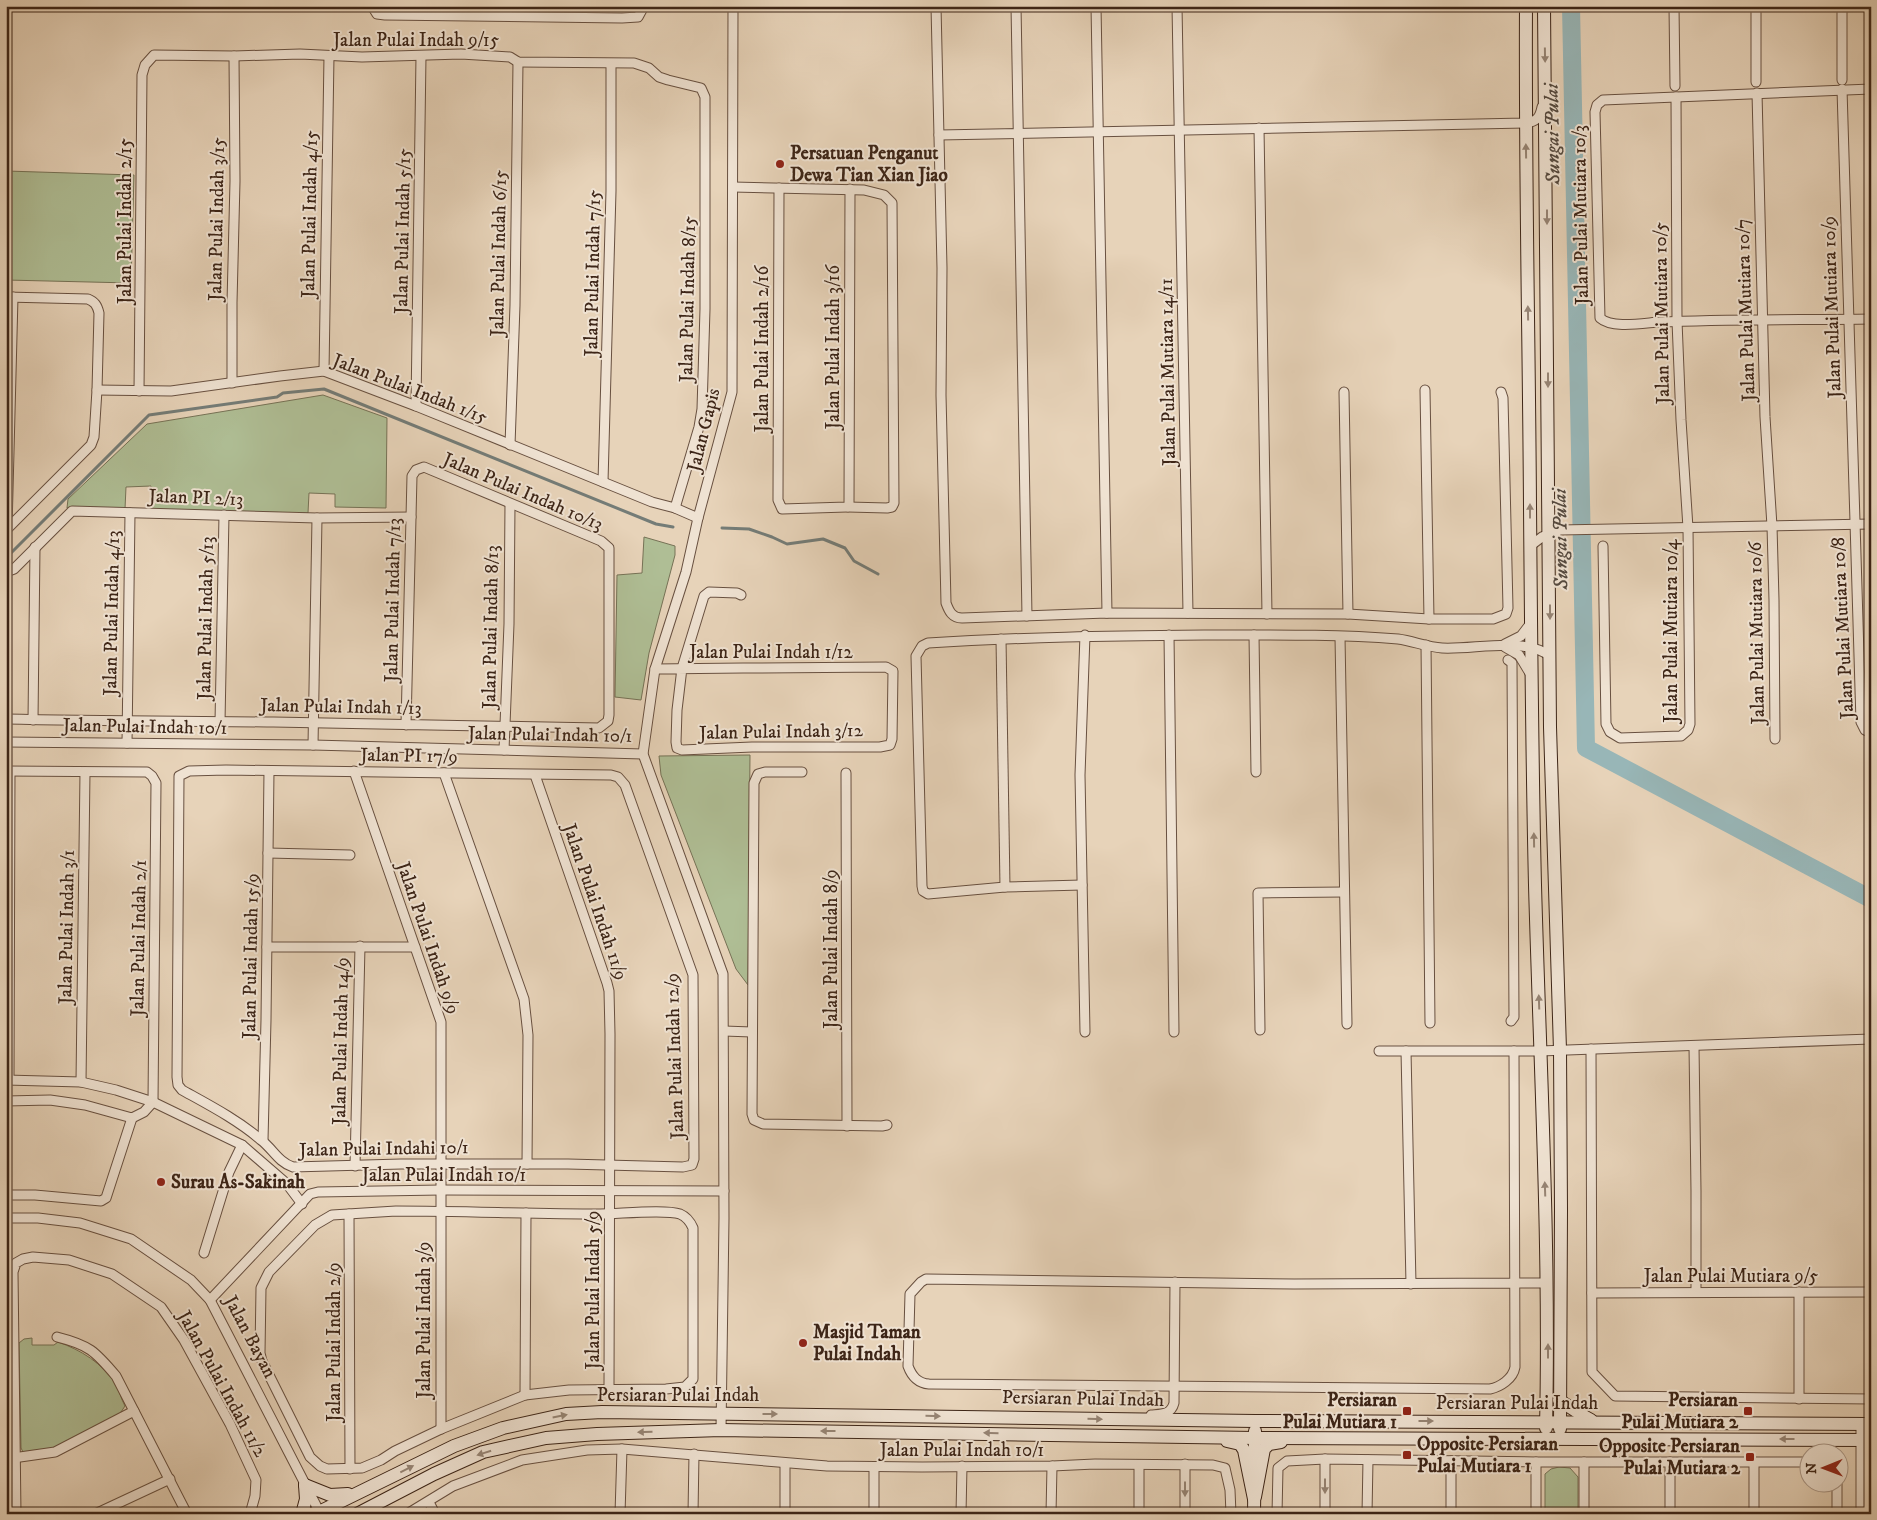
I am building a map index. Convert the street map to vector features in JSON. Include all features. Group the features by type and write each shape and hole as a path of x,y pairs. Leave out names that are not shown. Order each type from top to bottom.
{"main road":[{"path":"1526,6 1525,123 1531,675 1548,1352 1553,1400 1560,1421 1560,1438"},
{"path":"1544,6 1554,532 1550,727 1560,1050 1561,1210 1553,1400 1546,1422 1546,1438"},
{"path":"1553,1400 1596,1422"},
{"path":"1526,1422 1553,1400"},
{"name":"Persiaran Pulai Indah","path":"318,1513 454,1446 512,1426 566,1414 602,1412 1255,1421 1866,1424"},
{"path":"1254,1514 1255,1421"},
{"name":"Persiaran Pulai Indah","path":"357,1514 368,1510 434,1474 484,1452 546,1438 721,1430 1255,1438 1866,1439"},
{"path":"1197,1436 1240,1444 1244,1450 1254,1499"},
{"path":"1254,1499 1266,1446 1310,1438"},
{"path":"302,1514 306,1500 305,1485 330,1496 364,1491"}],"street":[{"path":"372,6 377,14 394,10 476,11 565,17 638,17 644,6"},
{"path":"565,6 565,17"},
{"name":"Jalan Gapis","path":"643,754 655,668 686,572 698,518 732,392 733,6"},
{"path":"936,6 942,268 941,395 946,603 949,612 959,618 1107,613 1188,613 1348,614 1428,619 1493,619 1506,614 1508,608 1503,398 1501,392"},
{"path":"1016,6 1027,616"},
{"path":"1096,6 1107,613"},
{"name":"Jalan Pulai Mutiara 14/11","path":"1177,6 1188,613"},
{"path":"1674,6 1675,86"},
{"path":"1756,6 1756,82"},
{"path":"1842,6 1842,80"},
{"name":"Jalan Pulai Indah 9/15","path":"154,55 234,56 300,54 329,56 421,56 470,54 510,57 518,62 641,64 659,77 700,88"},
{"name":"Jalan Pulai Indah 2/15","path":"139,391 142,75 145,65 154,55"},
{"name":"Jalan Pulai Indah 3/15","path":"232,383 235,181 234,56"},
{"name":"Jalan Pulai Indah 4/15","path":"324,371 329,56"},
{"name":"Jalan Pulai Indah 5/15","path":"416,406 421,56"},
{"name":"Jalan Pulai Indah 6/15","path":"510,445 515,305 518,62"},
{"name":"Jalan Pulai Indah 7/15","path":"603,482 611,190 610,64"},
{"path":"939,135 1525,123 1537,120 1540,116 1546,85"},
{"name":"Jalan Pulai Indah 8/15","path":"675,508 699,428 702,409 706,195 705,97 700,88"},
{"path":"1676,97 1871,88"},
{"name":"Jalan Pulai Mutiara 10/9","path":"1842,90 1854,524"},
{"name":"Jalan Pulai Mutiara 10/7","path":"1757,93 1766,417 1772,526"},
{"name":"Jalan Pulai Mutiara 10/3","path":"1676,97 1603,100 1597,105 1595,122 1600,318 1605,322 1616,324 1677,321"},
{"name":"Jalan Pulai Mutiara 10/5","path":"1676,97 1677,321 1688,528"},
{"path":"1259,128 1267,614"},
{"path":"733,187 864,190 884,195 892,203 894,503 892,507 887,508 848,506"},
{"name":"Jalan Pulai Indah 2/16","path":"780,188 778,500 782,509 848,506"},
{"name":"Jalan Pulai Indah 3/16","path":"848,506 850,190"},
{"path":"10,297 88,299 94,301 98,313 97,390 94,437 91,445 7,530 10,297"},
{"path":"1677,321 1871,318"},
{"name":"Jalan Pulai Indah 1/15","path":"97,390 171,392 324,371 416,406 652,502 675,508 698,518"},
{"path":"1425,390 1428,619"},
{"path":"1344,392 1348,614"},
{"name":"Jalan Pulai Indah 10/13","path":"412,476 416,470 424,468 601,541 609,548 609,715"},
{"name":"Jalan Pulai Indah 7/13","path":"406,725 412,476"},
{"name":"Jalan Pulai Indah 8/13","path":"504,750 510,504"},
{"name":"Jalan PI 2/13","path":"6,572 14,569 72,511 317,518 410,517"},
{"name":"Jalan Pulai Indah 4/13","path":"127,743 130,513"},
{"name":"Jalan Pulai Indah 5/13","path":"220,722 224,515"},
{"path":"313,745 317,518"},
{"name":"Jalan Pulai Mutiara 10/8","path":"1854,524 1861,722 1868,731"},
{"path":"1530,546 1542,537 1554,532 1871,524"},
{"name":"Jalan Pulai Mutiara 10/6","path":"1772,526 1775,739"},
{"name":"Jalan Pulai Mutiara 10/4","path":"1603,546 1606,724 1610,732 1620,738 1681,736 1690,724 1688,528"},
{"path":"32,720 35,547"},
{"path":"682,668 705,594 709,592 736,593 741,595"},
{"path":"1503,646 1515,640 1526,631 1531,623"},
{"path":"1169,635 1174,1032"},
{"path":"1254,635 1256,772"},
{"path":"1082,885 1004,887 928,894 923,891 916,656 922,646 928,643 1085,636 1340,636 1398,640 1442,648 1531,647 1550,656"},
{"path":"1084,1032 1080,775 1085,636"},
{"path":"1340,636 1347,1024"},
{"path":"1001,639 1004,887"},
{"path":"1426,645 1430,1023"},
{"path":"1503,646 1519,655 1531,675"},
{"path":"1508,660 1512,663 1514,1017 1511,1022"},
{"name":"Jalan Pulai Indah 1/12","path":"655,668 886,667 892,671 892,739 890,745"},
{"name":"Jalan Pulai Indah 3/12","path":"682,668 676,742 678,748 682,750 752,747 880,748 890,745"},
{"name":"Jalan Pulai Indah 1/13","path":"6,719 599,728 608,721 609,715"},
{"name":"Jalan Pulai Indah 10/1","path":"6,742 313,745 643,754 723,974 724,1190 721,1430"},
{"path":"85,772 8,771 7,1080 81,1082 116,1090 153,1102 242,1145 287,1184 302,1204"},
{"name":"Jalan PI 17/9","path":"182,1090 178,1086 177,1077 179,776 189,771 354,771 611,775 618,777 625,785"},
{"name":"Jalan Pulai Indah 15/9","path":"263,1140 268,947 269,771"},
{"name":"Jalan Pulai Indah 9/9","path":"354,771 441,1022 441,1211"},
{"name":"Jalan Pulai Indah 2/1","path":"85,772 147,772 156,783 153,1102"},
{"name":"Jalan Pulai Indah 3/1","path":"81,1082 85,772"},
{"path":"802,772 765,772 758,774 755,778 751,1107 754,1120 763,1124 887,1125"},
{"name":"Jalan Pulai Indah 10/1","path":"444,773 524,999 528,1035 527,1164"},
{"name":"Jalan Pulai Indah 8/9","path":"846,773 847,1126"},
{"name":"Jalan Pulai Indah 11/9","path":"535,775 609,990 610,1191"},
{"name":"Jalan Pulai Indah 12/9","path":"610,1166 683,1167 692,1165 694,1159 693,975 625,785"},
{"path":"268,853 350,855"},
{"path":"1260,1030 1258,893 1344,892"},
{"name":"Jalan Pulai Indah 14/9","path":"355,1166 360,946"},
{"path":"268,947 415,947"},
{"path":"724,1031 752,1032"},
{"path":"1380,1052 1540,1051 1871,1039"},
{"path":"1694,1046 1696,1292"},
{"path":"1592,1049 1592,1372 1614,1396 1871,1399"},
{"path":"1514,1051 1515,1283 1515,1370 1514,1374 1498,1387 1490,1389 929,1384 918,1381 908,1366 910,1294 921,1282 926,1280 1411,1284 1515,1283 1547,1283"},
{"path":"1406,1052 1411,1284"},
{"name":"Jalan Pulai Indahi 10/1","path":"182,1090 263,1140 274,1155 286,1165 293,1167 442,1164 610,1166"},
{"path":"6,1101 50,1100 85,1105 132,1118 144,1112 153,1102"},
{"path":"6,1195 35,1195 101,1201 106,1198 132,1118"},
{"path":"204,1254 229,1172 242,1145"},
{"name":"Jalan Pulai Indah 10/1","path":"210,1300 310,1194 318,1192 724,1190"},
{"name":"Jalan Pulai Indah 5/9","path":"609,1389 610,1191"},
{"name":"Jalan Pulai Indah 10/1","path":"396,1211 526,1213 676,1213 690,1220 693,1228 693,1379 685,1387 678,1388 569,1390 525,1395 440,1429 362,1468 327,1469 320,1466 310,1457 260,1354 261,1288 269,1272 315,1225 332,1216 396,1211"},
{"name":"Jalan Pulai Indah 3/9","path":"440,1429 441,1211"},
{"name":"Jalan Pulai Indah 10/1","path":"525,1395 526,1213"},
{"name":"Jalan Pulai Indah 2/9","path":"350,1214 350,1469"},
{"name":"Jalan Bayan","path":"6,1218 38,1218 80,1223 130,1238 191,1280 210,1300 318,1513"},
{"name":"Jalan Pulai Indah 11/2","path":"11,1459 13,1272 16,1264 22,1259 33,1257 69,1260 112,1274 160,1307 184,1340 230,1424 256,1480 255,1496 250,1514"},
{"path":"1121,1419 1168,1413 1173,1407 1175,1386 1175,1282"},
{"path":"1799,1292 1799,1399"},
{"name":"Jalan Pulai Mutiara 9/5","path":"1592,1293 1871,1292"},
{"path":"57,1337 80,1343 100,1356 116,1376 187,1514"},
{"path":"16,1514 11,1459 55,1452 134,1411"},
{"path":"1861,1514 1866,1424"},
{"path":"620,1514 622,1449"},
{"name":"Jalan Pulai Indah 10/1","path":"407,1514 453,1486 522,1460 587,1450 622,1449 694,1454 785,1464 874,1467 1213,1465 1225,1468 1230,1490 1230,1514"},
{"path":"693,1514 694,1454"},
{"path":"1325,1459 1325,1514"},
{"path":"1277,1514 1278,1468 1287,1461 1325,1459 1536,1462 1800,1462"},
{"path":"1368,1460 1368,1514"},
{"path":"1451,1461 1451,1514"},
{"path":"1536,1462 1536,1514"},
{"path":"1584,1462 1584,1514"},
{"path":"1670,1462 1670,1514"},
{"path":"1754,1462 1754,1514"},
{"path":"784,1514 785,1464"},
{"path":"1185,1464 1185,1514"},
{"path":"1139,1514 1140,1465"},
{"path":"961,1514 962,1466"},
{"path":"1051,1514 1052,1466"},
{"path":"874,1467 874,1514"},
{"path":"95,1514 170,1479"},
{"path":"1837,1492 1837,1514"},
{"path":"429,1502 435,1514"}],"green space":[{"path":"6,171 134,175 131,283 6,280"},
{"path":"323,395 387,418 386,508 335,507 335,494 309,493 308,513 151,510 151,486 126,487 125,509 67,508 68,499 147,424"},
{"path":"644,537 675,546 675,555 649,653 641,700 615,697 617,575 642,573"},
{"path":"750,755 748,985 736,969 661,775 659,756"},
{"path":"32,1338 32,1345 54,1345 58,1342 90,1358 116,1384 125,1406 119,1415 50,1450 24,1454 21,1448 19,1343 24,1339"},
{"path":"1559,1467 1570,1468 1578,1477 1578,1514 1545,1514 1545,1474 1551,1469"}],"waterway":[{"name":"Sungai Pulai","path":"1571,6 1586,748 1871,899"},
{"path":"6,558 149,415 277,397 283,393 324,389 656,524 673,527"},
{"path":"722,528 749,529 787,544 823,539 845,548 854,561 878,574"}],"place":[{"name":"Persatuan Penganut Dewa Tian Xian Jiao","path":"780,164"},
{"name":"Surau As-Sakinah","path":"161,1182"},
{"name":"Masjid Taman Pulai Indah","path":"803,1343"},
{"name":"Persiaran Pulai Mutiara 1","path":"1407,1411"},
{"name":"Persiaran Pulai Mutiara 2","path":"1748,1411"},
{"name":"Opposite Persiaran Pulai Mutiara 1","path":"1407,1455"},
{"name":"Opposite Persiaran Pulai Mutiara 2","path":"1750,1457"}]}
